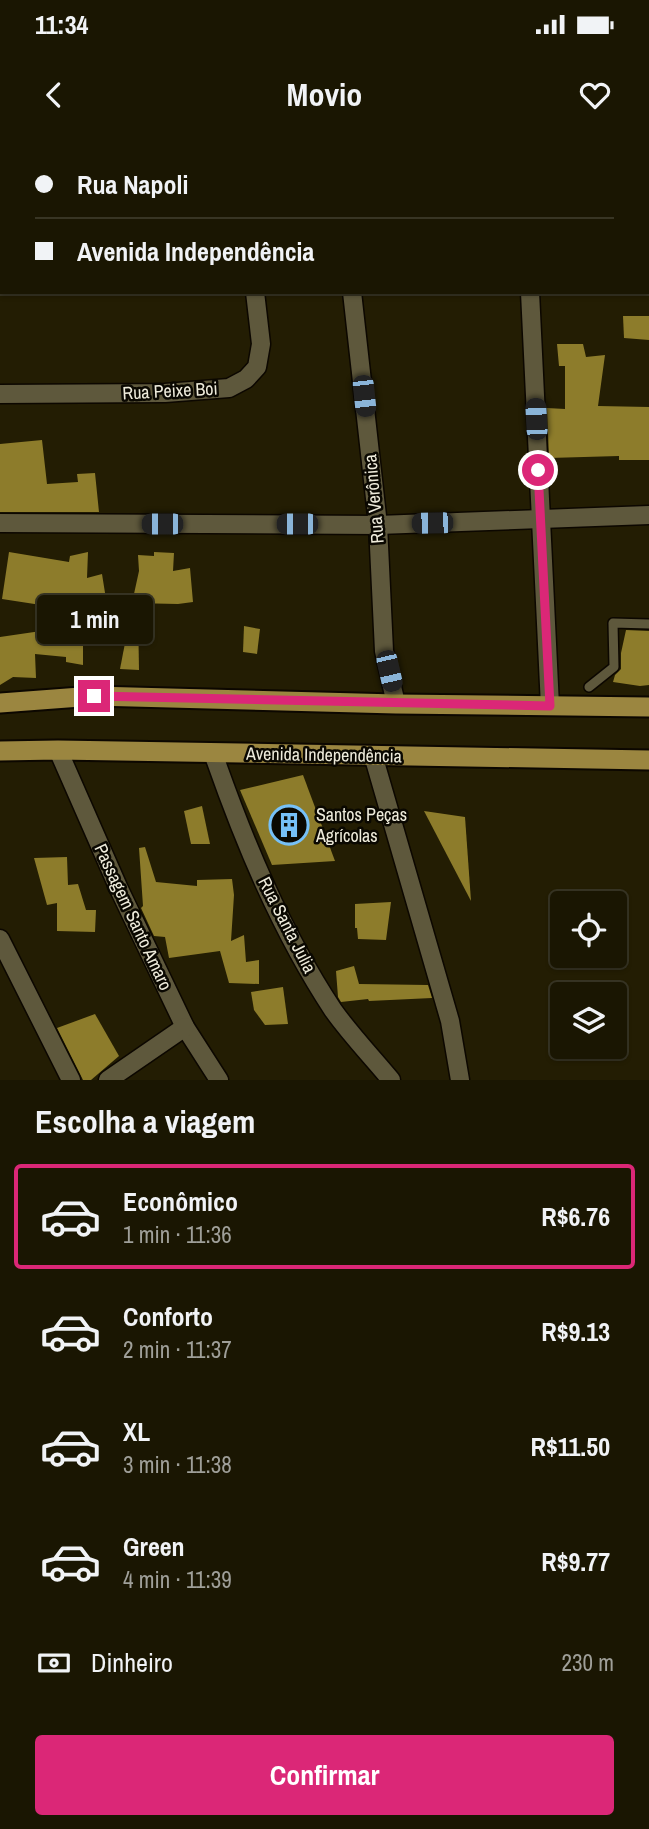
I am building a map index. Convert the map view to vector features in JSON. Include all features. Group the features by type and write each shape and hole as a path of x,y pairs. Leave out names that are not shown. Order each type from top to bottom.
{"main road":[{"path":"0,703 94,696 649,707"},
{"name":"Avenida Independência","path":"0,751 649,760"}],"street":[{"name":"Rua Peixe Boi","path":"0,394 165,393 229,388 246,379 257,367 261,344 255,294"},
{"name":"Rua Verônica","path":"352,294 378,525 384,651 397,704"},
{"path":"530,294 550,706"},
{"path":"0,523 378,525 649,515"},
{"name":"Passagem Santo Amaro","path":"58,750 119,889 185,1027 219,1080"},
{"name":"Rua Santa Julia","path":"213,753 244,836 284,926 334,1011 391,1080"},
{"path":"373,755 450,1021 460,1080"},
{"path":"0,939 71,1080"},
{"path":"108,1080 185,1027"}],"lane":[{"path":"589,687 614,667 612,623 649,624"}],"building":[{"path":"623,316 649,316 649,340 624,338"},
{"path":"557,344 583,344 586,357 605,355 598,406 649,407 649,460 619,460 619,456 549,458 547,408 565,409 565,366 559,366"},
{"path":"42,440 47,484 78,482 77,474 95,473 99,512 0,512 0,444"},
{"path":"9,552 69,562 70,556 88,552 87,578 102,574 113,643 83,645 83,665 66,662 66,657 35,654 36,678 13,677 0,685 0,637 41,631 41,605 2,599"},
{"path":"154,552 174,553 173,571 190,568 193,602 132,603 139,571 138,555 154,556"},
{"path":"131,612 138,612 139,670 120,669"},
{"path":"244,626 260,629 257,654 243,652"},
{"path":"626,630 649,631 649,685 613,682 621,669"},
{"name":"Santos Peças Agrícolas","path":"303,775 335,861 272,865 240,790"},
{"path":"202,806 210,844 191,844 184,811"},
{"path":"424,811 465,817 471,901"},
{"path":"145,847 156,882 197,886 197,880 232,879 234,895 231,941 244,935 246,962 259,960 259,984 229,983 220,951 169,958 165,937 154,936 141,908 139,848"},
{"path":"67,857 68,885 78,884 86,910 96,910 95,932 57,931 57,903 47,905 34,858"},
{"path":"391,902 386,940 358,939 355,904"},
{"path":"354,966 359,984 428,985 432,998 341,1002 338,997 336,971"},
{"path":"283,987 288,1024 265,1025 254,1010 251,992"},
{"path":"95,1014 119,1056 91,1080 83,1080 57,1028"}],"place":[{"name":"Santos Peças Agrícolas","path":"289,825"}],"route":[{"path":"94,696 550,706 538,470"}]}
